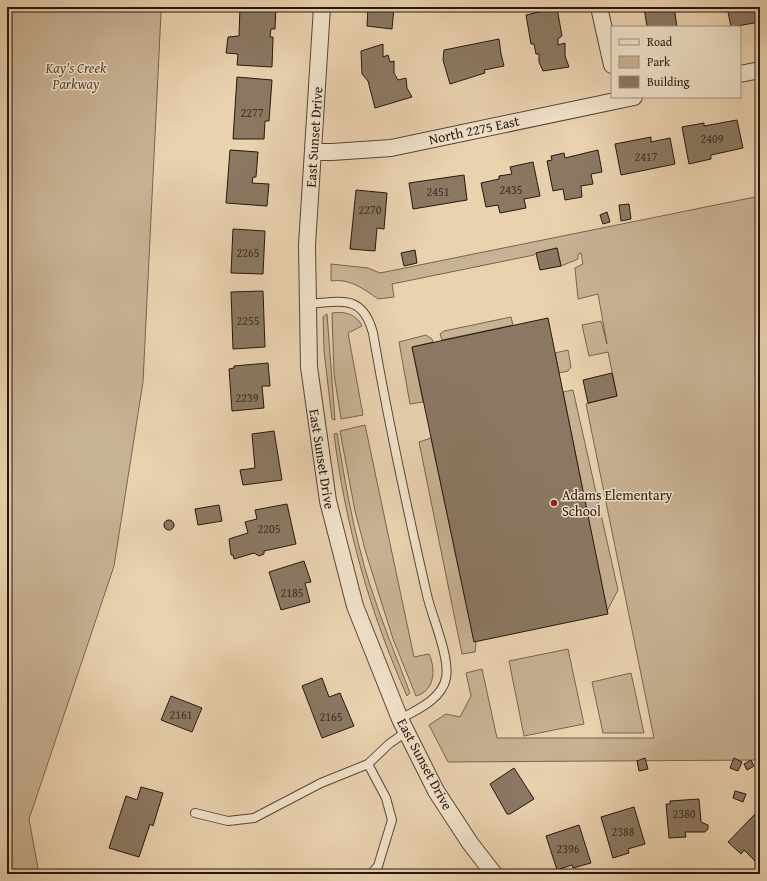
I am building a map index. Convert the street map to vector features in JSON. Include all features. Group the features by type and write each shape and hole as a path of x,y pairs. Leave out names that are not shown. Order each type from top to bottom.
{"street":[{"name":"East Sunset Drive","path":"322,7 306,244 309,367 328,501 355,606 403,726 436,791 470,843 494,874"},
{"path":"599,7 611,61"},
{"path":"741,74 760,70"},
{"name":"North 2275 East","path":"313,152 391,148 624,98"}],"lane":[{"path":"195,812 228,821 254,818 321,782 368,764 389,744 419,709 438,696 446,678 444,653 427,597 369,319 361,308 345,301 308,304"},
{"path":"368,764 386,798 392,820 378,866 371,874"}],"green space":[{"name":"Kay's Creek Parkway","path":"7,7 161,7 143,382 114,566 29,819 39,874 7,874"},
{"path":"760,196 760,760 448,762 429,725 446,714 460,717 471,696 466,673 482,669 497,738 654,738 586,404 617,396 608,352 589,356 582,325 601,321 607,344 598,294 578,299 575,268 583,264 581,253 578,254 578,259 561,266 557,248 536,253 534,255 392,284 394,297 378,299 356,285 344,281 331,281 331,264 368,268 380,273"},
{"path":"341,312 350,314 360,322 362,326 348,333 363,415 341,419 334,374 332,313"},
{"path":"327,314 335,420 332,419 324,351 323,317"},
{"path":"511,317 513,325 442,340 440,334 444,331"},
{"path":"426,335 432,339 433,342 412,347 423,402 410,404 399,342"},
{"path":"568,350 571,367 568,371 559,373 555,353"},
{"path":"573,390 618,590 607,611 563,392"},
{"path":"365,425 414,657 429,654 433,666 430,684 427,689 416,696 393,639 366,553 355,511 340,431"},
{"path":"337,433 350,508 364,564 378,610 410,693 407,696 382,633 352,535 334,434"},
{"path":"431,438 474,641 476,643 475,652 462,654 419,442"},
{"path":"568,649 584,724 524,736 509,661"},
{"path":"631,673 644,733 603,733 592,682"}],"building":[{"path":"240,7 276,7 275,29 271,29 270,37 273,37 272,67 237,65 238,54 226,53 228,37 239,36"},
{"path":"368,7 394,7 392,29 367,26"},
{"path":"644,7 674,7 677,26 647,26"},
{"path":"727,7 760,7 760,22 731,26"},
{"path":"557,8 562,36 558,39 558,45 565,43 565,56 569,67 543,71 539,62 539,54 536,54 534,44 531,44 526,15"},
{"path":"499,39 504,66 484,70 485,73 450,84 443,60 444,50"},
{"path":"383,44 383,57 388,55 390,62 394,61 394,73 398,80 406,78 407,88 412,97 375,108 368,81 362,74 361,51"},
{"path":"237,77 272,80 269,121 265,121 264,139 233,139"},
{"path":"760,114 760,137 756,115"},
{"path":"737,120 743,148 711,155 711,159 689,164 682,127 704,123 704,126"},
{"path":"651,137 651,142 670,138 675,164 621,175 615,144"},
{"path":"230,150 258,152 256,177 253,177 252,183 269,184 267,206 226,203"},
{"path":"598,150 602,172 591,174 593,184 581,186 582,197 565,200 563,189 553,191 547,161 552,160 551,156 564,153 565,158"},
{"path":"533,162 540,196 524,199 526,208 500,213 498,205 486,207 481,183 499,179 499,176 512,174 510,167"},
{"path":"464,175 467,200 413,209 409,183"},
{"path":"356,190 387,193 384,229 377,228 375,251 350,249"},
{"path":"629,204 631,219 621,221 619,205"},
{"path":"607,212 610,222 603,224 600,215"},
{"path":"233,229 265,231 263,274 231,273"},
{"path":"557,248 561,266 540,270 536,253"},
{"path":"415,250 417,263 404,266 401,253"},
{"path":"263,291 265,347 233,349 231,292"},
{"path":"548,318 608,614 474,642 412,347"},
{"path":"268,363 270,386 262,386 264,408 232,411 229,369 234,368 234,366"},
{"path":"612,373 617,396 588,403 583,380"},
{"path":"274,431 282,480 243,485 240,470 255,468 252,434"},
{"path":"287,504 296,544 264,551 264,554 259,556 254,553 234,559 233,555 231,555 229,539 248,533 245,522 257,519 255,510"},
{"path":"219,505 222,521 198,525 195,509"},
{"path":"167,520 171,520 173,521 173,529 167,530 164,527 164,523"},
{"path":"304,561 311,582 305,583 310,602 281,610 269,572"},
{"path":"322,678 329,697 340,693 354,726 322,738 302,686"},
{"path":"171,696 202,708 192,732 161,720"},
{"path":"645,758 648,769 639,771 637,761"},
{"path":"734,758 742,762 738,771 730,768"},
{"path":"751,760 754,766 747,770 744,764"},
{"path":"514,768 534,799 510,814 507,814 490,784"},
{"path":"141,787 163,793 153,826 150,824 139,857 109,848 126,796 137,800"},
{"path":"735,791 746,794 743,802 733,798"},
{"path":"699,799 701,822 708,825 708,829 705,832 685,832 686,837 669,838 666,804 670,804 670,801"},
{"path":"634,807 645,844 628,849 629,853 613,858 601,817"},
{"path":"757,812 760,814 760,860 757,863 744,850 741,854 728,842"},
{"path":"579,825 591,863 573,868 572,865 557,870 546,836"}],"place":[{"name":"Adams Elementary School","path":"554,503"}]}
